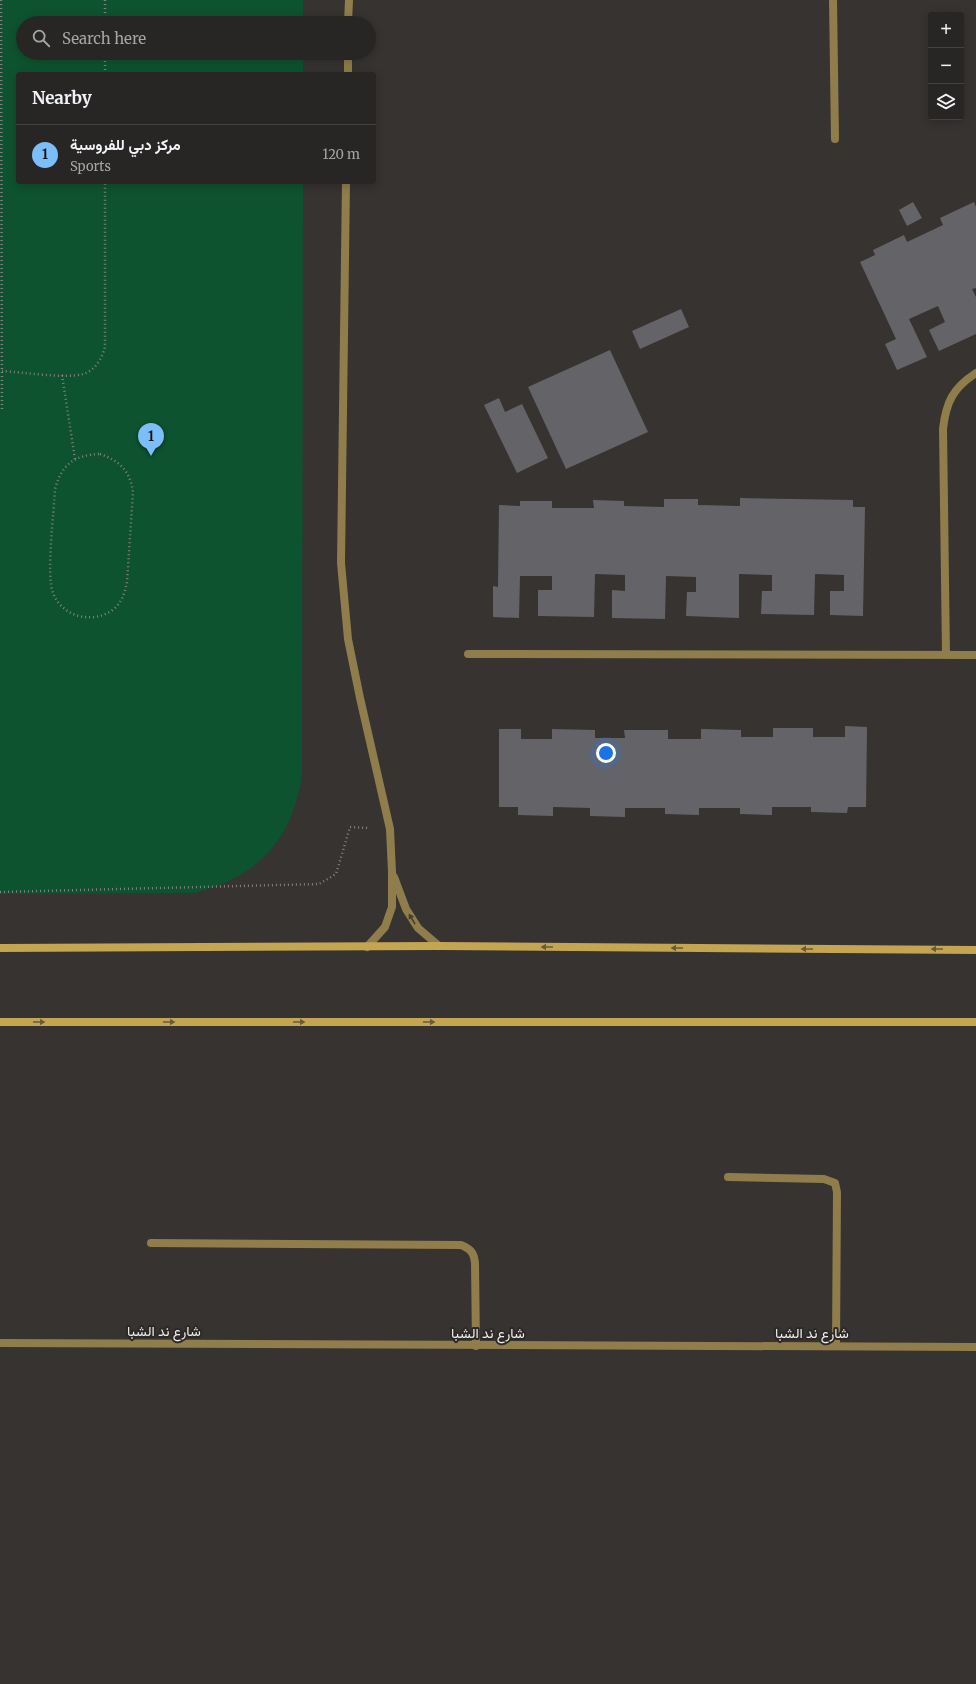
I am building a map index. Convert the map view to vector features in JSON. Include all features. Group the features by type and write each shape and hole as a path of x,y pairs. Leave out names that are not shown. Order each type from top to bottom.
{"main road":[{"path":"0,948 439,946 976,950"},
{"path":"0,1022 976,1022"}],"street":[{"path":"348,16 349,0"},
{"path":"833,0 835,139"},
{"path":"348,60 348,72"},
{"path":"346,184 341,563 344,601 353,669 390,829 392,872 392,907 385,927 367,947"},
{"path":"946,655 943,429 945,411 952,394 964,381 976,373"},
{"path":"468,654 976,655"},
{"path":"392,872 406,909 418,928 439,946"},
{"path":"728,1177 824,1179 835,1183 837,1192 835,1300 836,1346"},
{"path":"151,1243 461,1245 469,1248 474,1254 476,1346"},
{"name":"شارع ند الشبا","path":"0,1344 976,1347"}],"path":[{"path":"1,0 2,412"},
{"path":"105,0 105,16"},
{"path":"105,60 105,72"},
{"path":"2,371 62,375 83,374 91,370 102,356 105,347 105,184"},
{"path":"62,375 75,459"},
{"path":"100,454 120,463 127,471 132,481 133,492 127,582 123,597 114,608 102,616 87,618 72,614 60,605 53,592 50,578 55,489 59,477 65,467 75,459 87,455 100,454"},
{"path":"0,892 319,884 336,874 350,827 390,829"}],"green space":[{"path":"0,0 303,0 303,16 16,16 16,60 303,60 303,72 16,72 16,184 303,184 302,775 297,798 290,818 281,836 269,852 237,877 218,886 195,893 0,894"}],"building":[{"path":"913,202 922,218 907,226 899,210"},
{"path":"974,202 976,207 976,288 972,289 976,297 976,334 939,351 929,330 945,322 938,306 909,319 927,357 897,370 885,344 896,339 860,262 875,255 873,250 904,235 907,242 943,225 940,218"},
{"path":"681,309 689,327 640,349 632,331"},
{"path":"610,350 648,432 566,469 528,387"},
{"path":"499,398 505,412 522,404 548,458 517,473 484,405"},
{"path":"740,498 853,500 853,507 865,507 863,616 830,615 830,591 844,591 844,575 815,574 814,615 761,614 762,591 772,591 772,575 739,574 739,618 686,616 687,592 696,592 696,577 666,576 665,619 612,618 612,590 625,591 625,575 595,574 594,617 538,616 538,590 552,590 552,576 520,576 519,618 493,617 493,586 498,587 499,505 520,506 520,501 552,501 552,508 594,508 593,500 624,501 624,506 664,507 664,499 698,499 698,505 740,506"},
{"path":"845,726 867,727 866,807 848,807 847,813 811,812 811,807 772,807 772,815 740,814 740,808 699,808 699,815 665,814 665,808 625,808 625,817 590,816 590,808 553,807 553,816 518,815 518,807 499,807 499,729 521,729 521,739 552,739 552,729 595,730 595,738 625,738 624,730 668,730 668,739 701,739 701,729 741,730 741,737 773,737 773,728 813,728 813,737 845,737"}],"place":[{"name":"مركز دبي للفروسية","path":"151,456"}]}
